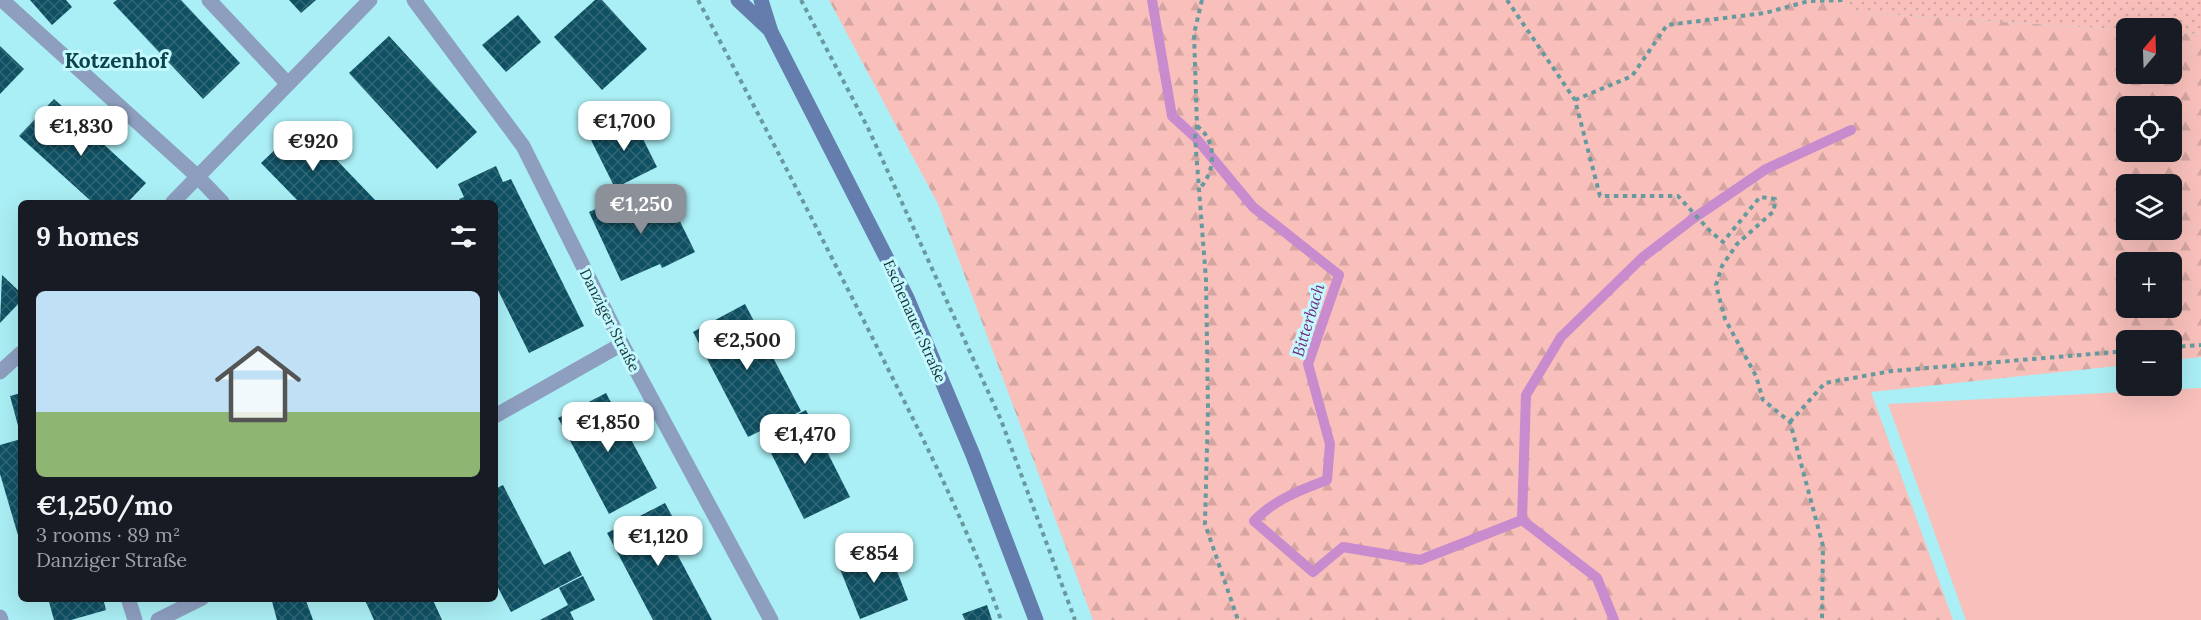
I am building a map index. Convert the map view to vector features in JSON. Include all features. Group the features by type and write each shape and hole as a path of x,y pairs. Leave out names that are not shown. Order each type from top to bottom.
{"main road":[{"name":"Eschenauer Straße","path":"738,0 771,32"},
{"name":"Eschenauer Straße","path":"761,0 771,32 908,298 974,454 1036,620"}],"street":[{"path":"2,0 220,200"},
{"path":"209,0 287,83"},
{"path":"175,200 370,0"},
{"name":"Danziger Straße","path":"414,0 523,146 622,344 771,620"},
{"path":"498,414 622,344"},
{"path":"0,372 18,356"},
{"path":"129,602 135,620"},
{"path":"158,620 194,602"}],"path":[{"path":"698,0 748,93 944,481 978,558 1001,620"},
{"path":"801,0 868,128 1001,420 1075,620"},
{"path":"1202,0 1194,34 1197,126 1195,137 1206,280 1208,408 1205,524 1238,620"},
{"path":"1507,0 1575,100 1600,196 1678,196 1723,242 1760,196 1775,199 1774,211 1737,244 1722,266 1716,285 1725,320 1756,376 1763,400 1790,422 1823,546 1822,620"},
{"path":"1575,100 1632,76 1667,25 1765,13 1809,1 1845,0"},
{"path":"1197,126 1204,132 1213,151 1211,172 1207,182 1198,191"},
{"path":"2182,346 2201,345"},
{"path":"1790,422 1825,383 1892,371 2116,352"}],"green space":[{"path":"829,0 1850,0 1849,12 2116,29 2116,84 2182,84 2182,33 2201,34 2201,357 2182,359 2182,330 2116,330 2116,366 1871,392 1953,620 1093,620 938,204"},
{"path":"1850,0 2201,0 2201,34 2182,33 2182,18 2116,18 2116,29 1848,12"},
{"path":"2201,388 2201,620 1966,620 1888,404 2116,392 2116,396 2182,396 2182,389"}],"building":[{"path":"30,0 66,0 72,7 52,25"},
{"path":"117,0 181,0 240,63 203,99 113,3"},
{"path":"289,0 316,0 301,13"},
{"path":"595,0 602,0 647,49 602,90 554,37"},
{"path":"518,15 541,42 506,72 482,45"},
{"path":"389,36 477,132 437,169 349,73"},
{"path":"0,46 24,69 0,94"},
{"path":"54,99 146,183 130,200 90,200 19,136"},
{"path":"632,117 657,167 615,188 590,138"},
{"path":"302,124 375,200 297,200 261,163"},
{"path":"496,166 503,182 511,179 584,326 529,353 498,290 498,200 460,200 464,197 458,184"},
{"path":"635,191 646,213 670,201 695,252 662,268 660,264 621,281 589,212"},
{"path":"2,275 18,290 18,304 0,323"},
{"path":"745,304 801,411 748,437 693,332"},
{"path":"606,393 657,488 609,514 558,418"},
{"path":"18,394 18,426 10,396"},
{"path":"806,410 850,497 804,519 761,433"},
{"path":"18,440 18,535 0,474 0,445"},
{"path":"503,485 544,565 570,551 582,575 511,612 498,588 498,488"},
{"path":"665,503 677,525 665,531 712,620 653,620 607,533"},
{"path":"889,550 908,600 860,619 840,569"},
{"path":"583,576 595,600 570,612 574,620 540,620 568,605 559,588"},
{"path":"49,602 104,602 106,610 71,620 54,620"},
{"path":"272,602 306,602 313,620 277,620"},
{"path":"366,602 434,602 442,620 374,620"},
{"path":"987,605 992,620 965,620 962,614"}],"waterway":[{"name":"Bitterbach","path":"1152,0 1172,116 1195,137 1253,207 1339,275 1308,364 1330,444 1327,480 1279,501 1254,521 1313,572 1343,547 1420,560 1522,520 1597,578 1614,620"},
{"path":"1522,520 1526,395 1561,337 1643,257 1694,218 1766,169 1851,130"}],"district":[{"name":"Kotzenhof","path":"116,60"}]}
